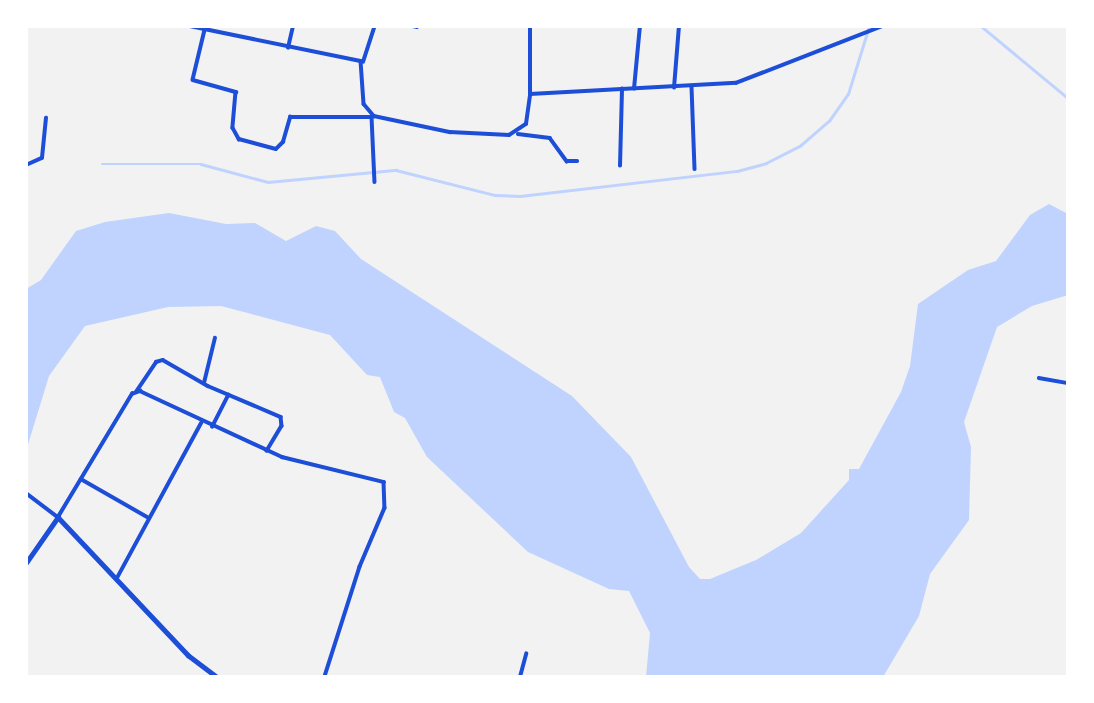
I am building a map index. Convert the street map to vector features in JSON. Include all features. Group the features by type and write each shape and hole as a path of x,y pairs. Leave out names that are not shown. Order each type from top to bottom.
{"street":[{"path":"190,26 288,49 363,62"},
{"path":"288,49 293,26"},
{"path":"375,182 372,117 363,104 363,62 376,26"},
{"path":"516,133 526,124 530,94 530,26"},
{"path":"634,89 640,26"},
{"path":"674,88 679,26"},
{"path":"530,94 736,83 775,71 882,26"},
{"path":"205,30 193,80 236,92 233,128 239,139 276,149 283,142 290,117 372,117 450,132 516,133 550,138 567,161 577,161"},
{"path":"692,87 695,169"},
{"path":"620,166 622,89"},
{"path":"26,165 42,158 46,118"},
{"path":"204,384 215,338"},
{"path":"26,563 58,517 136,391 160,359 204,384 281,417 282,426 267,452"},
{"path":"1039,378 1068,383"},
{"path":"136,391 267,452 387,485 385,508 360,567 325,677"},
{"path":"212,428 228,395"},
{"path":"117,578 201,423"},
{"path":"81,480 150,518"},
{"path":"26,493 58,517 188,655 217,677"},
{"path":"521,677 526,654"}],"water":[{"path":"1049,204 1068,214 1068,295 1032,306 997,327 964,422 971,447 969,520 930,574 919,616 883,677 646,677 650,633 629,591 609,589 528,552 427,457 405,418 394,412 380,377 367,375 330,335 244,312 221,306 168,307 85,326 49,376 26,451 26,289 41,280 76,231 105,222 169,213 226,224 255,223 286,241 316,226 335,231 361,259 572,396 631,457 689,567 700,579 710,579 756,560 801,533 849,480 849,469 859,469 901,392 910,366 918,304 968,270 996,261 1030,215"}],"waterway":[{"path":"102,164 201,164 268,182 396,170 495,195 520,196 737,171 766,163 801,145 829,121 848,94 869,26"},
{"path":"981,26 1068,98"}]}
